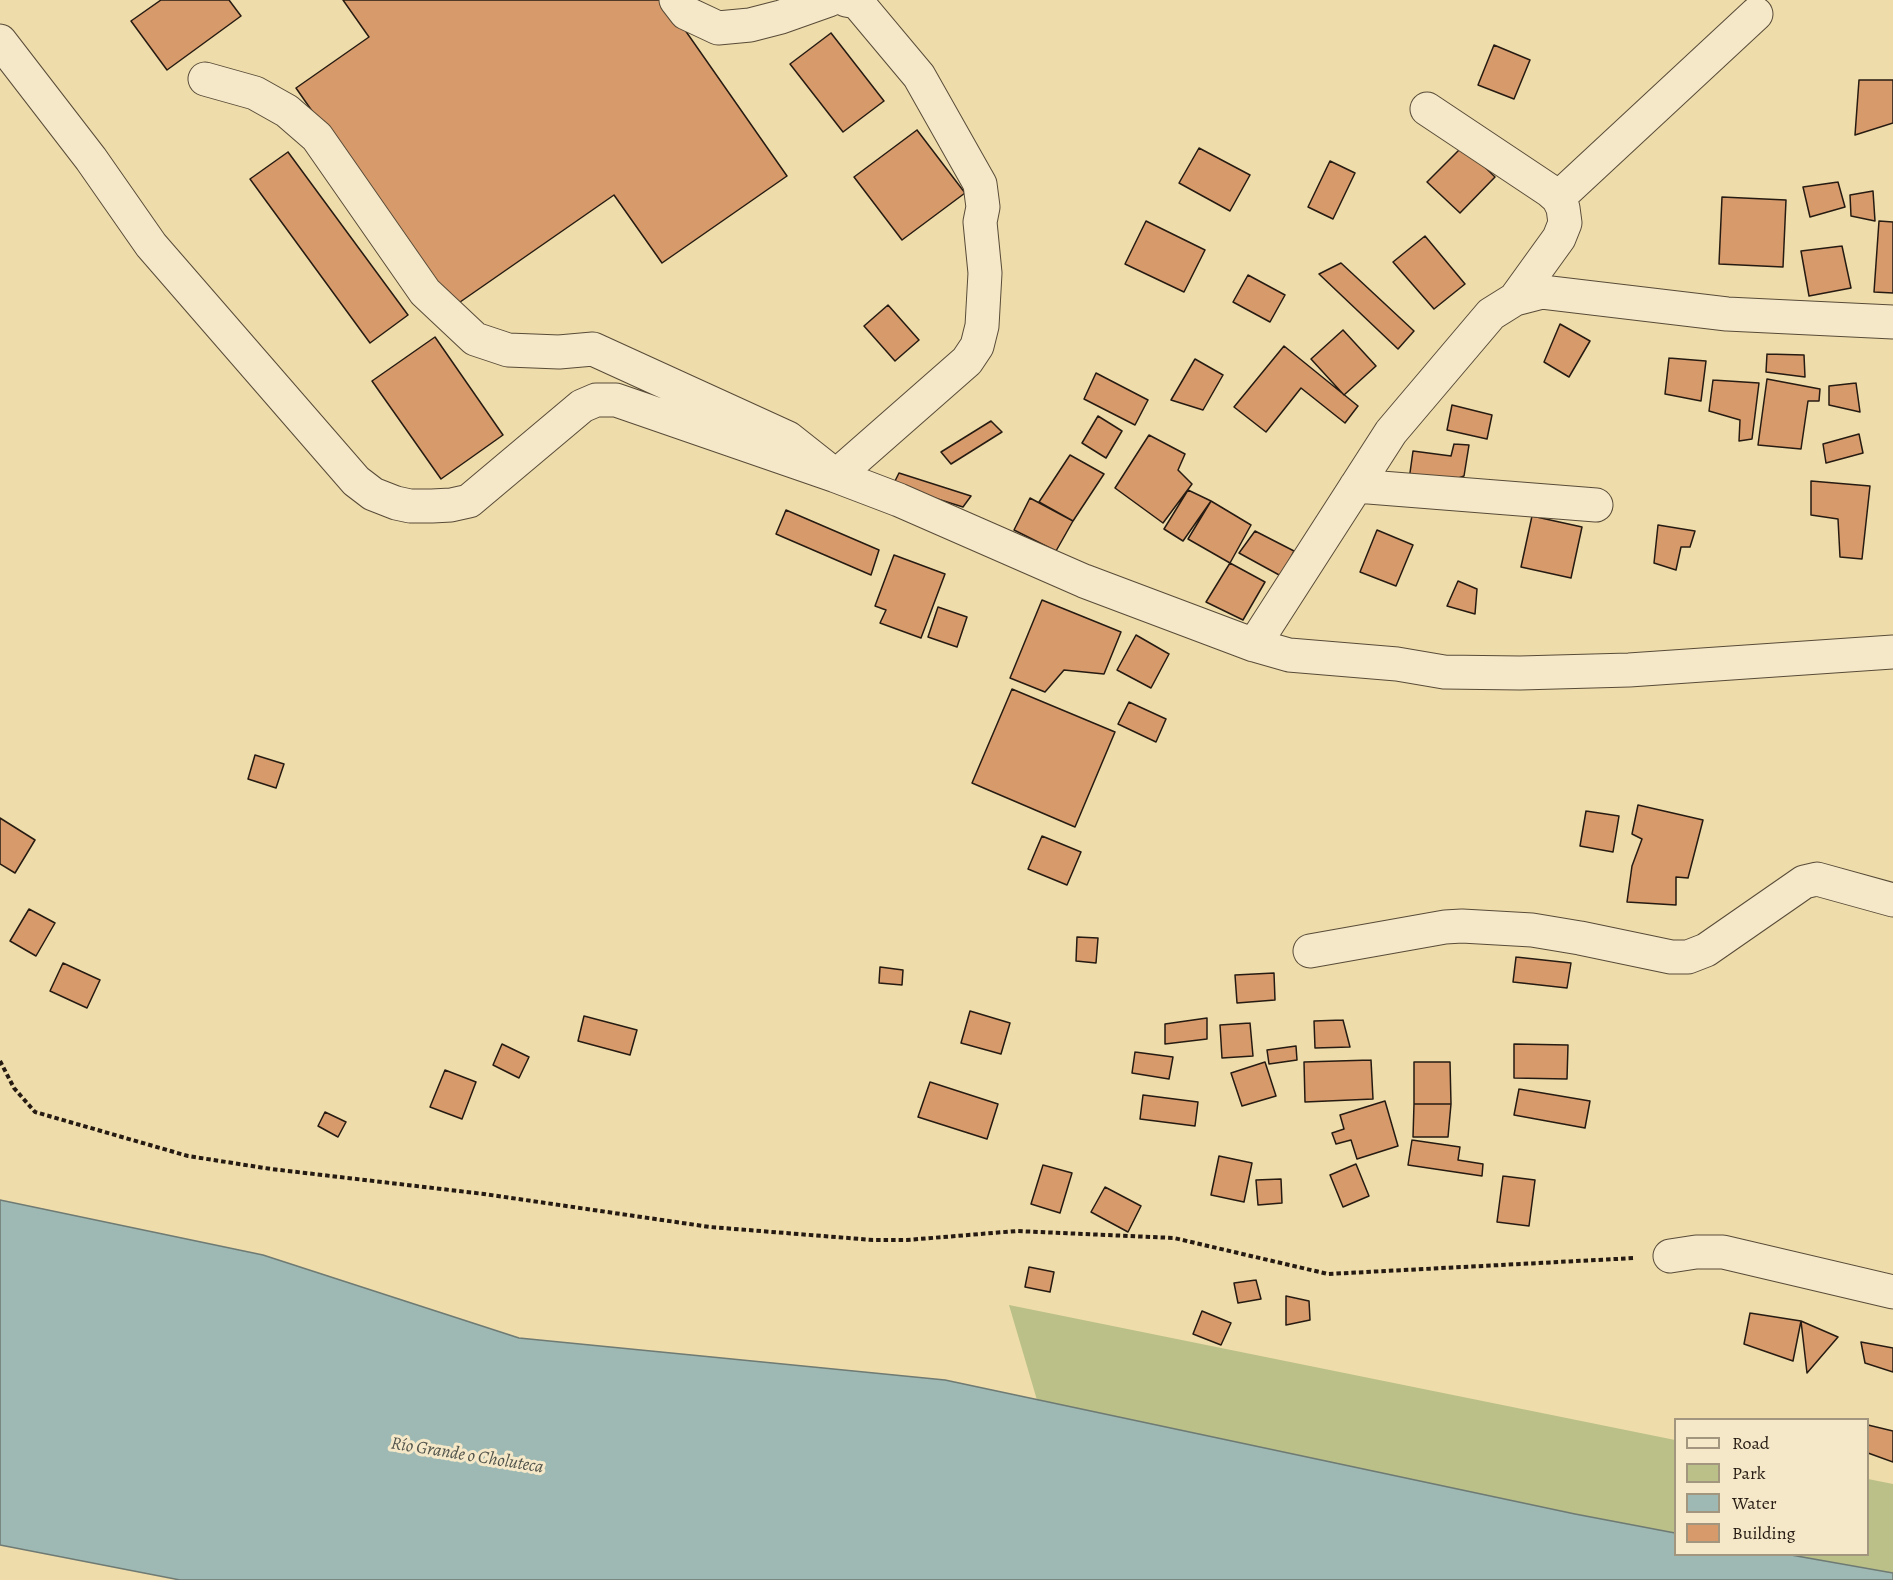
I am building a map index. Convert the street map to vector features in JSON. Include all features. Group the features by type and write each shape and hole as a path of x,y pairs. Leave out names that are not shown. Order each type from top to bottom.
{"street":[{"path":"676,0 686,13 718,28 750,25 829,0"},
{"path":"836,476 967,361 977,346 982,326 985,273 980,222 983,207 980,184 919,76 857,2 846,0"},
{"path":"1558,198 1756,14"},
{"path":"0,40 91,159 151,245 356,482 373,494 396,503 410,506 451,505 469,501 582,406 596,400 616,400 836,476 899,500 1084,581 1254,645 1289,655 1397,664 1443,672 1520,674 1629,670 1893,652"},
{"path":"205,79 255,93 287,111 317,137 425,292 475,339 507,350 559,352 593,349 788,438 836,476"},
{"path":"1427,109 1550,191 1558,198 1563,208 1565,223 1559,238 1515,299"},
{"path":"1254,645 1398,423 1491,314 1515,299 1542,292 1727,314 1893,322"},
{"path":"1356,486 1596,505"},
{"path":"1310,951 1462,926 1532,930 1671,957 1688,957 1706,950 1804,882 1817,879 1893,900"},
{"path":"1670,1256 1696,1252 1723,1252 1893,1292"}],"path":[{"path":"0,1061 14,1088 35,1112 188,1156 271,1169 484,1194 710,1227 873,1240 907,1240 1017,1231 1174,1238 1328,1274 1670,1256"}],"green space":[{"path":"1009,1305 1674,1440 1674,1556 1869,1556 1869,1479 1893,1484 1893,1580 1090,1580"}],"water":[{"name":"Río Grande o Choluteca","path":"0,1200 263,1255 519,1338 945,1380 1575,1514 1674,1533 1674,1556 1797,1556 1893,1573 1893,1580 180,1580 0,1545"}],"building":[{"path":"161,0 229,0 241,16 167,70 131,21"},
{"path":"343,0 664,0 787,176 662,263 614,195 450,309 296,88 369,37"},
{"path":"831,33 884,101 843,132 790,64"},
{"path":"1494,45 1530,60 1514,99 1478,85"},
{"path":"1859,80 1893,80 1893,123 1855,135"},
{"path":"917,130 965,193 902,240 854,177"},
{"path":"1463,146 1495,177 1460,213 1427,182"},
{"path":"1199,148 1250,175 1230,211 1179,183"},
{"path":"288,152 408,315 370,343 250,179"},
{"path":"1330,161 1355,173 1333,219 1308,207"},
{"path":"1838,182 1845,207 1810,217 1803,187"},
{"path":"1873,191 1875,221 1851,216 1850,195"},
{"path":"1722,197 1786,200 1783,267 1719,264"},
{"path":"1146,221 1205,250 1184,292 1125,264"},
{"path":"1879,221 1893,222 1893,293 1874,292"},
{"path":"1425,236 1465,284 1434,309 1393,262"},
{"path":"1842,246 1851,288 1809,296 1801,251"},
{"path":"1341,263 1414,331 1398,349 1319,274"},
{"path":"1248,275 1285,295 1270,322 1233,302"},
{"path":"888,305 919,340 895,361 864,326"},
{"path":"1560,324 1590,341 1569,377 1544,362"},
{"path":"1343,330 1376,366 1344,395 1311,359"},
{"path":"435,337 503,435 441,479 372,381"},
{"path":"1284,346 1358,406 1345,423 1301,388 1266,432 1234,407"},
{"path":"1767,354 1804,355 1805,377 1766,372"},
{"path":"1669,358 1706,361 1701,401 1665,394"},
{"path":"1195,359 1223,375 1203,410 1171,400"},
{"path":"1096,373 1148,400 1135,425 1084,399"},
{"path":"1767,379 1820,389 1819,401 1808,401 1801,449 1758,445"},
{"path":"1713,380 1759,383 1752,439 1739,441 1740,420 1709,411"},
{"path":"1856,383 1860,412 1829,405 1829,386"},
{"path":"1452,405 1492,415 1487,439 1447,430"},
{"path":"1098,416 1122,431 1106,458 1082,443"},
{"path":"991,421 1002,432 951,464 941,452"},
{"path":"1859,434 1863,453 1826,463 1823,444"},
{"path":"1149,435 1185,454 1178,470 1192,484 1163,523 1115,488"},
{"path":"1454,444 1469,445 1464,476 1430,488 1409,480 1413,451 1451,456"},
{"path":"1070,455 1104,474 1073,521 1039,502"},
{"path":"899,473 971,496 963,507 893,485"},
{"path":"1811,481 1870,486 1862,559 1840,557 1838,519 1811,515"},
{"path":"1188,490 1211,501 1183,541 1164,529"},
{"path":"1030,498 1073,521 1056,551 1014,530"},
{"path":"1211,501 1251,525 1230,563 1188,539"},
{"path":"786,510 879,550 871,575 776,534"},
{"path":"1532,516 1582,527 1571,578 1521,567"},
{"path":"1658,525 1695,531 1690,547 1681,547 1676,570 1654,563"},
{"path":"1377,530 1413,545 1396,586 1360,572"},
{"path":"1255,531 1294,551 1281,576 1239,553"},
{"path":"894,555 945,574 921,638 880,623 886,610 875,606"},
{"path":"1230,563 1265,582 1243,620 1206,602"},
{"path":"1458,581 1477,589 1475,614 1447,606"},
{"path":"1042,600 1121,632 1104,674 1064,670 1045,692 1010,678"},
{"path":"938,607 967,617 957,647 928,637"},
{"path":"1136,635 1169,654 1151,688 1117,670"},
{"path":"1012,689 1115,732 1075,827 972,783"},
{"path":"1129,702 1166,719 1156,742 1118,724"},
{"path":"255,755 284,764 276,788 248,779"},
{"path":"1638,805 1703,820 1688,878 1676,877 1676,905 1627,902 1632,866 1642,839 1632,834"},
{"path":"1586,811 1619,816 1613,852 1580,846"},
{"path":"0,818 35,840 15,873 0,864"},
{"path":"1042,836 1081,852 1067,885 1028,869"},
{"path":"29,909 55,923 36,956 10,941"},
{"path":"1077,937 1098,938 1096,963 1076,961"},
{"path":"1516,957 1571,963 1567,988 1513,982"},
{"path":"63,963 100,980 87,1008 50,991"},
{"path":"880,967 903,970 902,985 879,983"},
{"path":"1274,973 1275,1000 1237,1003 1235,975"},
{"path":"970,1011 1010,1023 1001,1054 961,1043"},
{"path":"584,1016 637,1030 630,1055 578,1041"},
{"path":"1207,1018 1207,1039 1165,1044 1165,1024"},
{"path":"1343,1020 1350,1047 1315,1048 1314,1021"},
{"path":"1250,1023 1253,1056 1222,1058 1220,1025"},
{"path":"502,1044 529,1057 519,1078 493,1065"},
{"path":"1514,1044 1568,1045 1567,1079 1514,1078"},
{"path":"1296,1046 1297,1060 1269,1064 1267,1050"},
{"path":"1135,1052 1173,1057 1169,1079 1132,1073"},
{"path":"1371,1060 1373,1099 1305,1102 1304,1062"},
{"path":"1265,1062 1276,1096 1242,1106 1231,1073"},
{"path":"1414,1062 1450,1062 1451,1104 1414,1104"},
{"path":"445,1070 476,1082 462,1119 430,1107"},
{"path":"930,1082 998,1104 987,1139 918,1117"},
{"path":"1519,1089 1590,1101 1585,1128 1514,1115"},
{"path":"1143,1095 1198,1102 1195,1126 1140,1119"},
{"path":"1385,1101 1398,1146 1357,1159 1351,1140 1336,1144 1332,1133 1344,1129 1340,1115"},
{"path":"1414,1104 1451,1104 1448,1137 1413,1137"},
{"path":"325,1112 346,1122 338,1137 318,1126"},
{"path":"1412,1140 1460,1147 1458,1160 1483,1164 1482,1176 1408,1165"},
{"path":"1219,1156 1252,1163 1244,1202 1211,1195"},
{"path":"1356,1164 1369,1196 1343,1207 1330,1175"},
{"path":"1043,1165 1072,1173 1060,1213 1031,1204"},
{"path":"1503,1176 1535,1180 1529,1226 1497,1222"},
{"path":"1281,1179 1282,1203 1258,1205 1256,1180"},
{"path":"1105,1187 1141,1206 1128,1232 1091,1212"},
{"path":"1029,1267 1054,1272 1050,1292 1025,1287"},
{"path":"1256,1280 1261,1299 1238,1303 1234,1283"},
{"path":"1286,1296 1309,1301 1310,1320 1286,1325"},
{"path":"1202,1311 1231,1323 1221,1345 1193,1334"},
{"path":"1750,1313 1801,1321 1793,1361 1744,1344"},
{"path":"1801,1321 1838,1337 1807,1373"},
{"path":"1861,1342 1893,1348 1893,1372 1865,1363"},
{"path":"1869,1425 1893,1431 1893,1462 1869,1453"}]}
